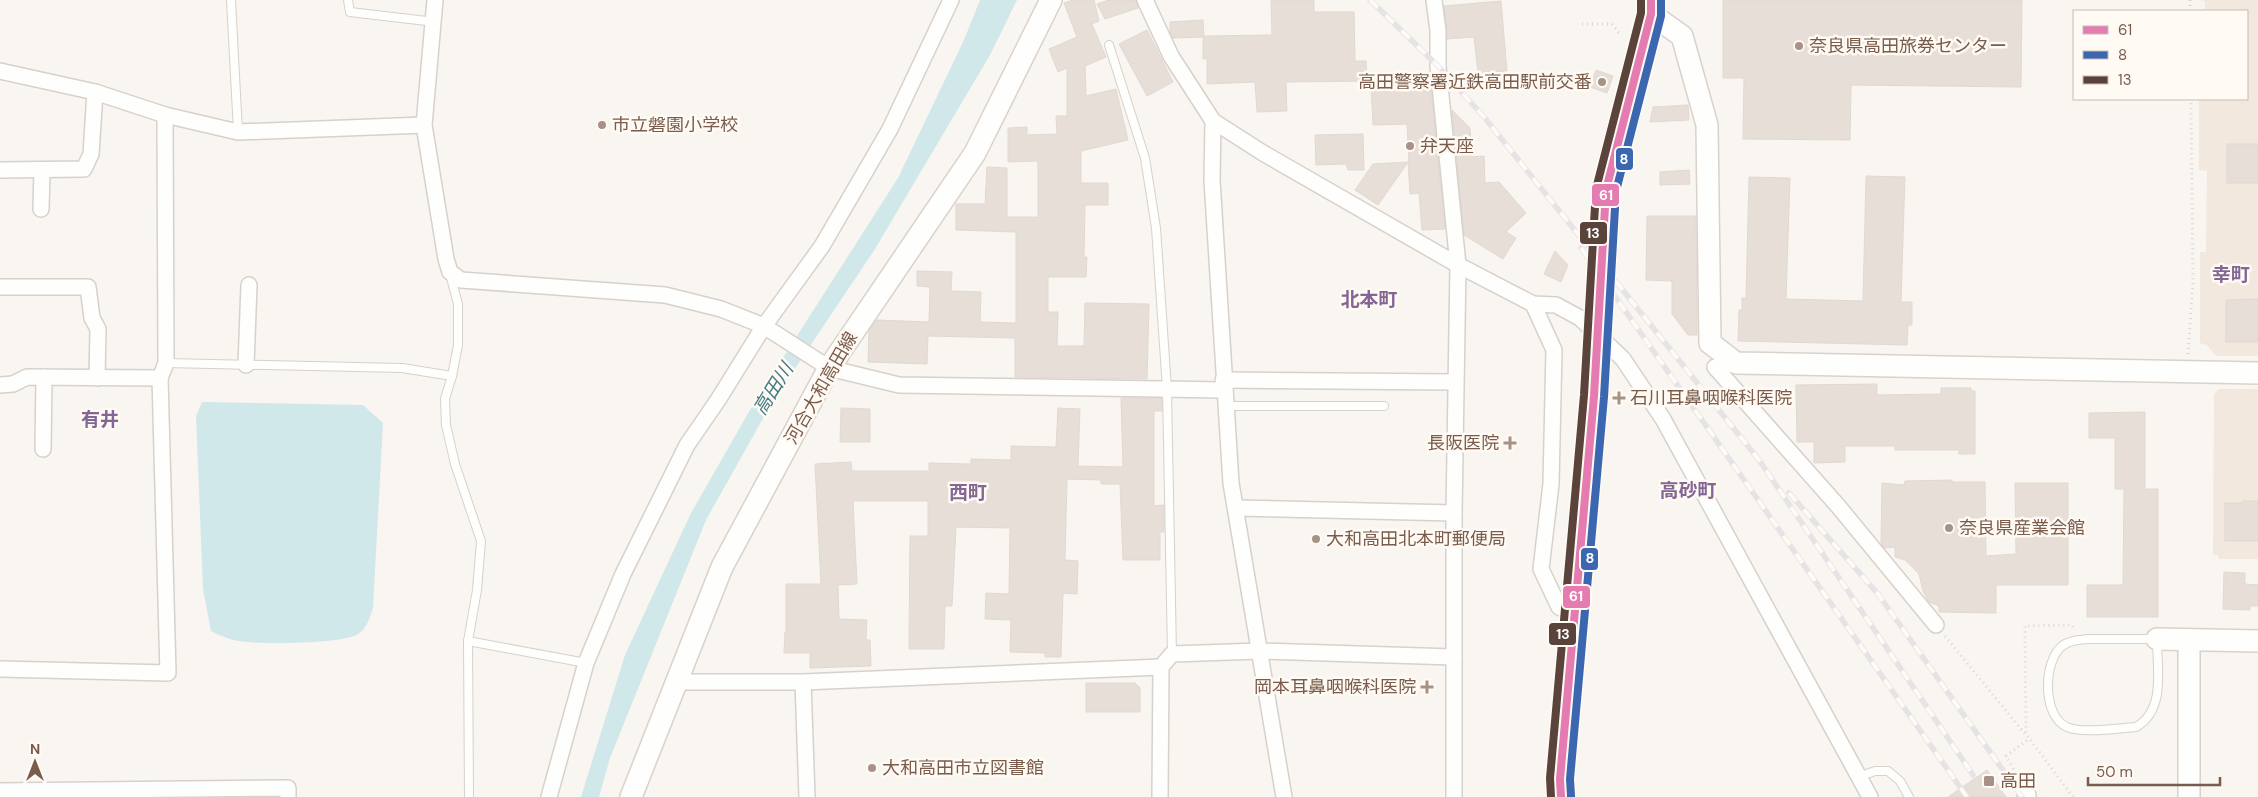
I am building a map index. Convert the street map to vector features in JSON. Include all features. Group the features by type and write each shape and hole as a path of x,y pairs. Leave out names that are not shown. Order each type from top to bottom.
{"main road":[{"path":"1561,797 1560,779 1573,614 1594,396 1606,190 1651,7"}],"street":[{"path":"435,0 435,22 424,125 446,259 450,272 462,280 664,295 721,308 764,326 825,364 899,385 993,388 1167,389 1223,386 1455,382"},
{"path":"549,797 586,663 622,574 687,445 718,400 764,326 822,246 890,129 951,0"},
{"name":"河合大和高田線","path":"632,797 722,567 825,364 974,153 1051,0"},
{"path":"1145,0 1171,56 1213,121 1263,153 1458,265 1534,304 1556,305 1580,318 1623,359 1663,419 1870,797"},
{"path":"1434,0 1438,31 1438,66 1458,265 1454,513 1454,797"},
{"path":"1651,7 1682,36 1707,124 1710,344 1736,364"},
{"path":"0,71 95,92 165,116 238,132 424,125"},
{"path":"0,170 84,170 91,154 95,92"},
{"path":"0,669 168,673 163,370 165,116"},
{"path":"1213,121 1212,180 1223,386 1231,483 1284,797"},
{"path":"42,170 42,209"},
{"path":"246,365 249,285"},
{"path":"0,287 88,287 92,318 98,329 97,378"},
{"path":"1534,304 1554,350 1551,484 1541,569 1559,607 1573,614"},
{"path":"1936,625 1838,506 1715,367 1736,364 2258,373"},
{"path":"0,385 13,384 27,377 97,378 163,370"},
{"path":"43,448 44,377"},
{"path":"1236,508 1454,513"},
{"path":"2157,639 2258,641"},
{"path":"2189,640 2189,797"},
{"path":"1160,797 1161,667 1172,654 1258,651 1454,657"},
{"path":"677,682 803,682 1161,667"},
{"path":"803,682 807,797"},
{"path":"9,793 288,788 288,797"}],"lane":[{"path":"231,0 238,132"},
{"path":"348,0 350,12 435,22"},
{"path":"1109,45 1145,158 1156,228 1167,389 1172,654"},
{"path":"450,272 458,304 458,345 445,399 446,425 455,464 481,541 468,641 469,797"},
{"path":"163,370 246,365 402,368 452,376"},
{"path":"1225,406 1384,406"},
{"path":"2088,639 2157,639 2157,703 2150,717 2144,723 2136,727 2075,730 2056,719 2050,702 2049,668 2051,660 2063,646 2071,641 2088,639"},
{"path":"468,641 586,663"},
{"path":"1858,777 1875,771 1888,771 1900,781 1908,797"}],"path":[{"path":"1582,24 1612,24 1621,36"},
{"path":"2187,372 2193,282 2191,100"},
{"path":"1936,625 2026,734"},
{"path":"2027,796 2006,756 2029,739"}],"shaded area":[{"path":"2200,0 2258,0 2258,356 2216,356 2207,345 2200,343 2200,252 2206,252 2207,171 2199,170 2199,100 2248,100 2248,10 2205,10 2205,1"},
{"path":"2219,389 2258,389 2258,559 2219,559 2218,555 2213,555 2214,394"}],"water":[{"name":"高田川","path":"980,0 1017,0 990,55 875,249 770,406 706,520 610,758 599,797 581,797 625,655 691,513 754,403 898,178 964,40"},
{"path":"202,402 363,405 383,423 373,608 366,626 361,632 337,640 271,643 237,641 211,631 203,589 196,416"}],"building":[{"path":"1073,0 1094,0 1099,21 1092,24 1106,57 1085,66 1086,96 1116,89 1128,140 1081,151 1081,183 1108,183 1108,205 1085,205 1084,257 1087,257 1086,277 1048,277 1048,312 1058,312 1057,346 1084,346 1085,303 1149,304 1147,379 1015,377 1015,338 928,336 927,364 868,362 869,331 877,320 929,322 930,287 917,286 917,271 952,272 951,291 981,292 980,322 1016,323 1016,232 956,230 956,204 985,204 987,167 1007,168 1007,217 1038,217 1037,161 1008,162 1008,128 1027,127 1027,135 1057,134 1056,116 1067,116 1067,68 1058,72 1049,49 1077,37 1064,3"},
{"path":"1109,0 1136,0 1138,8 1105,19 1097,4"},
{"path":"1271,0 1314,0 1314,12 1354,12 1355,61 1366,61 1367,81 1286,82 1287,111 1257,112 1255,82 1207,84 1207,58 1203,59 1203,37 1173,38 1170,32 1170,22 1203,20 1204,36 1272,35"},
{"path":"1723,0 2022,0 2021,87 1851,85 1850,140 1743,139 1744,78 1723,78"},
{"path":"1501,1 1507,71 1478,73 1474,37 1447,39 1444,6"},
{"path":"1147,30 1173,82 1147,96 1119,44"},
{"path":"1596,70 1613,76 1607,93 1590,87"},
{"path":"1428,82 1431,90 1445,229 1422,230 1419,193 1410,194 1407,124 1373,125 1371,85"},
{"path":"1688,105 1689,120 1650,122 1653,107"},
{"path":"1452,110 1470,128 1472,157 1484,156 1485,183 1499,182 1526,213 1506,232 1516,238 1503,259 1464,235"},
{"path":"1363,134 1364,170 1348,170 1346,164 1316,165 1315,135"},
{"path":"2227,144 2258,144 2258,183 2227,183"},
{"path":"1408,162 1378,205 1355,190 1373,164"},
{"path":"1689,170 1690,184 1660,185 1660,172"},
{"path":"1866,176 1905,177 1901,302 1912,302 1912,325 1908,325 1907,345 1738,341 1739,310 1742,310 1742,298 1746,298 1749,177 1790,178 1786,299 1863,301"},
{"path":"1647,216 1696,216 1697,335 1688,335 1672,314 1672,281 1646,280"},
{"path":"1555,251 1568,265 1561,282 1544,274"},
{"path":"2258,299 2258,342 2226,342 2226,300"},
{"path":"1877,384 1877,395 1941,394 1941,388 1971,388 1971,391 1975,391 1975,454 1959,454 1959,450 1895,450 1895,446 1845,446 1845,462 1814,463 1814,442 1797,442 1796,385"},
{"path":"1121,398 1162,398 1162,411 1154,411 1154,506 1164,505 1164,532 1160,532 1160,560 1123,560 1120,484 1101,484 1101,480 1067,479 1065,560 1078,561 1077,594 1063,593 1061,657 1045,657 1045,653 1010,652 1011,620 985,619 986,593 1009,594 1010,528 956,527 952,606 945,606 944,649 909,649 910,536 928,536 928,501 853,501 857,584 838,585 839,619 867,620 866,640 870,640 871,666 810,668 810,653 784,653 786,584 821,584 815,464 851,462 852,471 929,471 929,463 971,464 971,459 1011,460 1011,446 1056,447 1058,408 1080,409 1078,466 1123,467"},
{"path":"841,408 870,409 870,442 840,442"},
{"path":"2145,412 2145,489 2158,489 2158,617 2087,617 2087,585 2123,585 2124,489 2115,489 2115,438 2089,438 2089,413"},
{"path":"1952,480 1952,482 1985,482 1986,556 2016,554 2015,483 2068,483 2068,585 1996,585 1996,613 1939,612 1939,606 1929,602 1923,591 1919,574 1905,560 1895,557 1895,547 1884,548 1881,543 1882,483 1904,485 1905,481"},
{"path":"2242,501 2258,501 2258,541 2225,541 2225,503 2242,503"},
{"path":"2224,572 2245,573 2245,584 2258,585 2258,606 2250,606 2250,610 2223,609"},
{"path":"1086,683 1135,683 1140,688 1140,712 1086,712"},
{"path":"1987,770 2006,797 1948,797"}],"railway":[{"path":"1370,0 1438,66 1484,117 1759,460 1973,775"},
{"path":"1581,248 1967,797"},
{"path":"1789,493 1878,594 2022,797"}],"transit line":[{"name":"13","path":"1551,797 1550,778 1584,395 1596,189 1641,13 1641,0"},
{"name":"61","path":"1561,797 1560,779 1594,396 1606,190 1651,14 1651,0"},
{"name":"8","path":"1571,796 1570,779 1604,397 1616,191 1661,16 1661,0"}],"place":[{"name":"奈良県高田旅券センター","path":"1799,46"},
{"name":"高田警察署近鉄高田駅前交番","path":"1602,82"},
{"name":"市立磐園小学校","path":"602,125"},
{"name":"弁天座","path":"1410,146"},
{"name":"石川耳鼻咽喉科医院","path":"1619,398"},
{"name":"長阪医院","path":"1510,443"},
{"name":"奈良県産業会館","path":"1949,528"},
{"name":"大和高田北本町郵便局","path":"1316,539"},
{"name":"岡本耳鼻咽喉科医院","path":"1427,687"},
{"name":"大和高田市立図書館","path":"872,768"},
{"name":"高田","path":"1989,781"}],"district":[{"name":"幸町","path":"2231,274"},
{"name":"北本町","path":"1369,299"},
{"name":"有井","path":"100,419"},
{"name":"高砂町","path":"1688,490"},
{"name":"西町","path":"968,492"}]}
